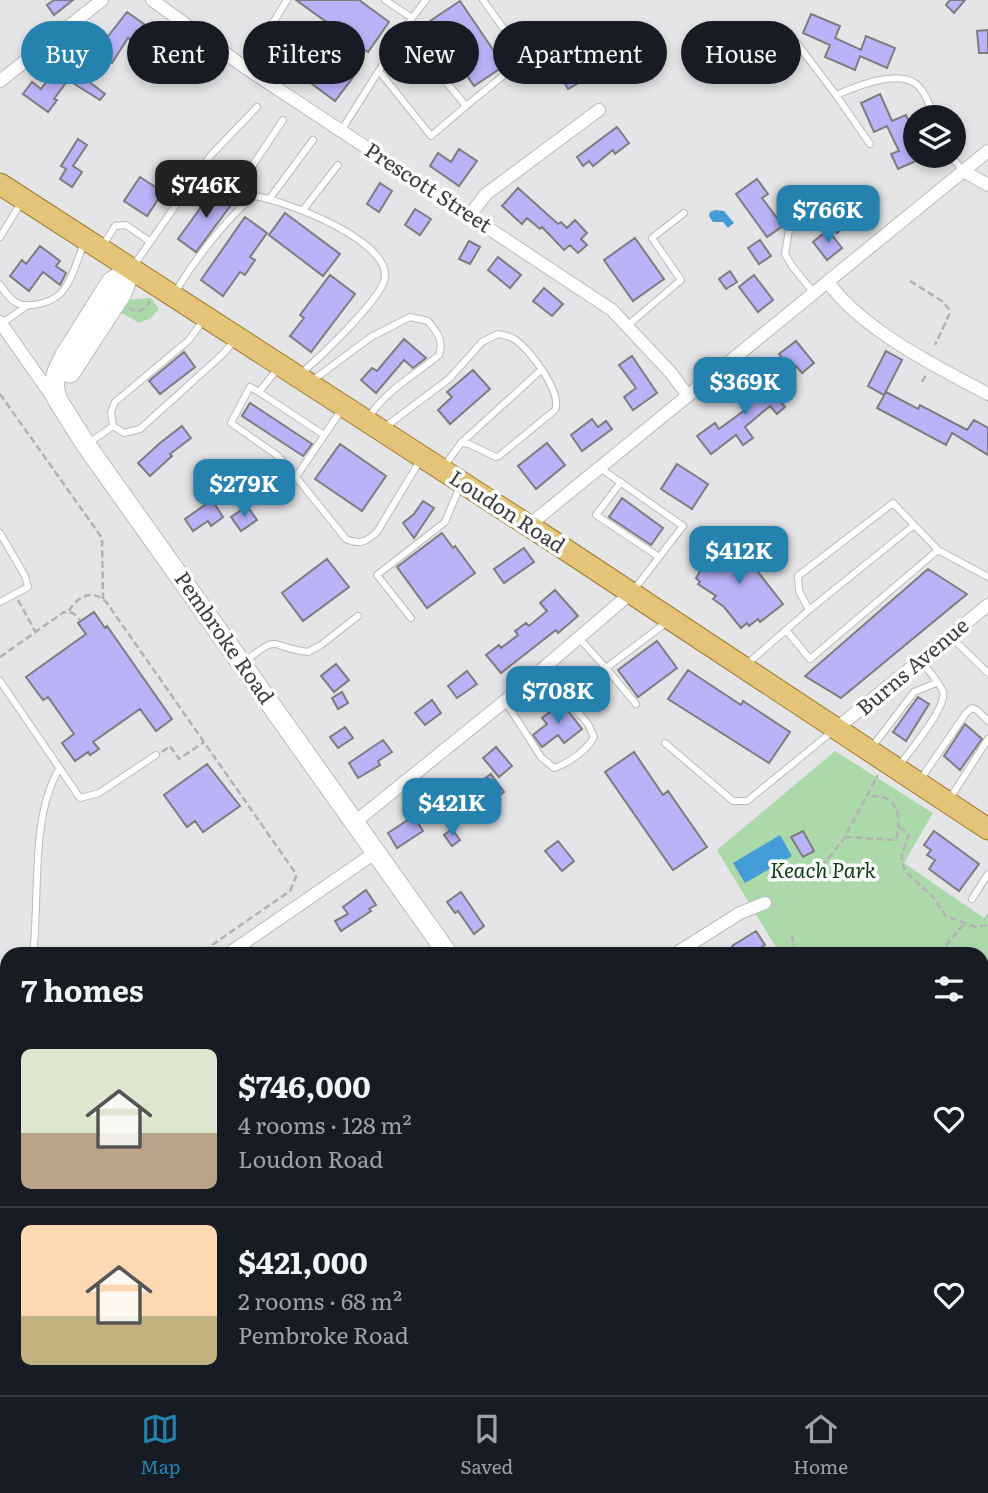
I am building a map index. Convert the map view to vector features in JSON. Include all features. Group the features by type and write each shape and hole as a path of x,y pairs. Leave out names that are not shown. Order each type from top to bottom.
{"main road":[{"name":"Loudon Road","path":"0,175 24,199"},
{"name":"Loudon Road","path":"0,184 745,666 870,751 887,772 919,782 988,829"}],"street":[{"path":"0,81 102,0"},
{"name":"Prescott Street","path":"152,0 243,67"},
{"name":"Prescott Street","path":"269,84 612,310 671,373 688,396"},
{"path":"470,215 485,194 599,110"},
{"path":"528,526 988,151"},
{"path":"963,171 988,185"},
{"path":"66,415 70,358 111,282 131,269"},
{"path":"828,282 838,296 873,325 921,357 988,394"},
{"name":"Pembroke Road","path":"1,323 443,947"},
{"path":"355,822 505,701 631,593"},
{"name":"Burns Avenue","path":"837,728 988,605"},
{"path":"238,947 376,852"},
{"path":"687,947 740,913 765,902"}],"lane":[{"path":"274,21 287,0"},
{"path":"385,0 412,18"},
{"path":"410,21 426,0"},
{"path":"389,84 431,136 525,58 483,0"},
{"path":"801,49 870,144"},
{"path":"341,131 379,71"},
{"path":"836,95 854,87 883,80 908,80 921,89 928,105"},
{"path":"448,84 466,106"},
{"path":"131,269 211,155 257,107"},
{"path":"283,120 239,186 254,196 270,198 335,225 371,250 385,270 385,279 374,298 295,375"},
{"path":"270,198 313,140"},
{"path":"303,210 338,165"},
{"path":"173,296 233,215 254,196"},
{"path":"0,237 24,199"},
{"path":"627,326 681,280 652,238 684,213"},
{"path":"0,285 7,295 19,304 35,305 61,293 93,244 115,226 126,225 149,241"},
{"path":"789,230 786,254 792,266 814,293"},
{"path":"1,323 29,304"},
{"path":"205,317 189,340 115,402 111,412 113,426 124,433 141,429 223,354 237,337"},
{"path":"259,393 410,317 420,317 428,321 440,337 442,347 439,355 377,404 374,426"},
{"path":"374,426 449,379 482,342 498,334 515,340 551,385 557,400 555,410 499,456 496,457 470,443 461,443"},
{"path":"442,469 461,443 541,370"},
{"path":"324,435 250,387 230,424 278,456 346,539 355,543 367,542 377,532 422,458"},
{"path":"296,477 344,407"},
{"path":"86,445 113,426"},
{"path":"600,468 683,526 631,593"},
{"path":"621,482 596,515 659,557"},
{"path":"411,618 377,575 445,522 461,483"},
{"path":"809,610 799,591 798,576 893,503 939,550 988,577"},
{"path":"745,666 913,526"},
{"path":"0,533 28,587 0,602"},
{"path":"786,630 810,659 939,550"},
{"path":"242,664 266,644 275,642 308,652 358,616"},
{"path":"606,668 671,619"},
{"path":"950,636 988,673"},
{"path":"579,638 636,704"},
{"path":"887,772 939,708 944,696 942,688 921,660"},
{"path":"505,701 541,757 554,768 566,764 594,737 588,724 541,670"},
{"path":"0,681 79,798 99,793 156,755"},
{"path":"870,751 914,692 936,683"},
{"path":"919,782 966,713 972,708 988,721"},
{"path":"665,743 733,801 747,801 837,728"},
{"path":"948,802 988,739"},
{"path":"33,947 43,811 51,782 59,769"},
{"path":"972,899 988,874"}],"path":[{"path":"910,281 942,301 949,309 949,315 935,345"},
{"path":"127,303 128,307 137,313 146,308 150,301"},
{"path":"0,394 102,538 103,598 291,865 296,877 290,891 209,947"},
{"path":"0,657 57,615 69,611 79,597 103,598"},
{"path":"69,611 80,620"},
{"path":"23,612 34,631"},
{"path":"156,755 170,746 179,759 205,741"},
{"path":"818,876 819,870 845,837 867,796 887,772"},
{"path":"867,796 886,798 891,802 900,827 909,835 902,854 905,871 934,898 946,916 976,927 988,925"},
{"path":"845,837 896,840 900,827"},
{"path":"945,947 965,923"},
{"path":"792,935 794,947"}],"green space":[{"path":"151,298 159,309 151,318 139,323 120,312 124,300"},
{"name":"Keach Park","path":"835,751 933,813 904,863 984,918 988,912 988,947 776,947 717,850"}],"water":[{"path":"724,211 734,223 728,228 723,222 713,222 709,216 710,212"},
{"path":"780,835 792,856 745,883 733,863"}],"building":[{"path":"54,0 73,0 54,15 47,5"},
{"path":"296,0 359,0 388,21 379,21 379,36 368,52 365,50 365,21 325,21"},
{"path":"950,0 965,0 954,13 946,5"},
{"path":"460,1 474,21 430,21"},
{"path":"127,12 140,21 127,21 127,40 113,61 113,30"},
{"path":"811,14 840,26 835,38 861,50 866,36 895,48 887,68 860,56 855,70 825,57 830,45 803,33"},
{"path":"479,29 493,50 493,73 479,83"},
{"path":"988,30 988,53 979,53 977,31"},
{"path":"30,84 41,89 45,84 65,84 48,112 23,94"},
{"path":"74,84 92,84 105,94 100,100"},
{"path":"312,84 348,84 335,101"},
{"path":"880,94 892,121 903,116 903,167 898,169 891,154 899,151 887,126 874,132 861,103"},
{"path":"617,127 629,143 615,154 613,150 593,166 589,161 583,166 577,157"},
{"path":"78,139 87,145 73,166 82,172 72,187 60,179 66,169 61,166"},
{"path":"459,149 477,161 459,186 430,166 438,153 451,162"},
{"path":"140,177 163,192 147,216 124,201"},
{"path":"757,179 768,194 762,198 783,226 767,237 736,194"},
{"path":"380,183 392,191 379,212 367,204"},
{"path":"518,188 558,224 561,222 567,228 575,220 587,233 581,239 587,245 578,253 570,245 564,250 542,227 540,229 527,218 522,224 502,206"},
{"path":"221,191 234,201 196,252 178,239 212,192 217,196"},
{"path":"836,206 849,223 837,233 823,215"},
{"path":"415,209 431,219 420,235 405,225"},
{"path":"285,213 340,254 323,276 269,235"},
{"path":"245,217 267,233 250,257 255,260 245,275 240,272 223,296 201,280"},
{"path":"828,230 842,248 827,260 813,242"},
{"path":"635,238 664,279 633,301 604,260"},
{"path":"760,240 771,256 759,264 748,248"},
{"path":"469,241 480,247 470,264 459,259"},
{"path":"40,246 60,261 56,266 66,273 60,285 43,272 29,291 10,276 22,260 26,264"},
{"path":"498,257 521,275 510,288 488,270"},
{"path":"730,271 737,282 726,289 719,279"},
{"path":"330,275 355,294 311,352 290,336 304,318 300,315"},
{"path":"754,275 773,300 758,312 739,287"},
{"path":"544,288 563,304 552,316 533,301"},
{"path":"404,339 426,358 413,368 404,360 376,393 361,380 372,368 377,371"},
{"path":"796,341 814,363 802,373 796,366 791,370 779,354"},
{"path":"886,351 902,360 884,395 868,386"},
{"path":"184,352 195,367 160,394 149,381"},
{"path":"632,356 657,393 633,410 624,397 636,388 619,365"},
{"path":"473,370 490,389 450,424 438,410 452,397 447,392"},
{"path":"773,378 787,395 780,401 785,407 777,414 770,406 745,427 753,438 743,445 736,435 711,454 697,436 715,423 719,429 749,407 744,401"},
{"path":"886,392 918,409 920,405 967,430 974,420 988,428 988,455 952,433 946,445 877,408"},
{"path":"250,403 312,444 303,456 242,416"},
{"path":"592,419 598,427 606,421 612,429 582,451 571,435"},
{"path":"182,426 191,438 170,454 172,456 150,476 138,463"},
{"path":"547,443 565,465 536,489 518,466"},
{"path":"340,444 386,476 362,511 315,479"},
{"path":"677,464 708,484 692,509 661,489"},
{"path":"622,498 663,528 651,545 609,517"},
{"path":"212,500 223,517 211,526 208,521 193,531 185,519"},
{"path":"423,501 434,508 414,538 403,523"},
{"path":"247,506 257,520 241,531 231,517"},
{"path":"442,533 475,573 427,608 397,567"},
{"path":"724,543 742,555 750,549 764,567 758,572 783,604 760,622 758,619 741,628 724,607 713,599 716,596 698,584 700,582 696,578 706,561 712,564"},
{"path":"524,548 534,562 504,583 494,569"},
{"path":"327,559 349,587 303,621 282,593"},
{"path":"928,569 967,594 841,698 805,676"},
{"path":"555,590 578,616 501,673 486,655 499,645 501,648 518,635 515,631 526,623 529,626 547,611 540,603"},
{"path":"94,612 105,628 107,626 172,719 156,731 140,709 93,742 99,749 90,755 88,752 75,761 62,743 74,734 48,697 43,700 26,677 86,634 78,623"},
{"path":"657,641 677,668 638,697 618,670"},
{"path":"336,664 349,680 334,692 321,676"},
{"path":"688,670 741,705 743,701 790,732 769,763 668,699"},
{"path":"467,671 477,684 457,698 448,686"},
{"path":"342,692 348,703 338,709 332,698"},
{"path":"918,697 929,704 906,741 893,732"},
{"path":"432,700 441,713 425,725 415,713"},
{"path":"562,703 582,729 564,743 558,735 542,747 533,735 547,724 542,718"},
{"path":"965,724 982,739 960,770 944,756"},
{"path":"345,727 353,738 338,748 330,737"},
{"path":"383,740 392,752 378,761 380,765 358,778 349,763"},
{"path":"496,747 512,766 499,777 483,758"},
{"path":"634,752 663,795 668,791 707,847 673,870 605,772"},
{"path":"207,764 240,806 203,832 195,821 187,827 164,795"},
{"path":"491,774 504,792 491,802 477,784"},
{"path":"451,785 462,797 443,814 432,802"},
{"path":"414,816 423,831 397,848 388,833"},
{"path":"452,829 460,840 452,846 444,835"},
{"path":"803,831 814,851 803,857 791,837"},
{"path":"934,831 979,864 959,891 929,869 935,860 927,855 931,850 924,845"},
{"path":"558,841 574,861 562,871 545,851"},
{"path":"366,890 376,905 341,931 335,921 348,914 343,907"},
{"path":"461,892 484,926 474,934 458,911 455,913 447,902"},
{"path":"756,931 765,945 762,947 732,946"}]}
